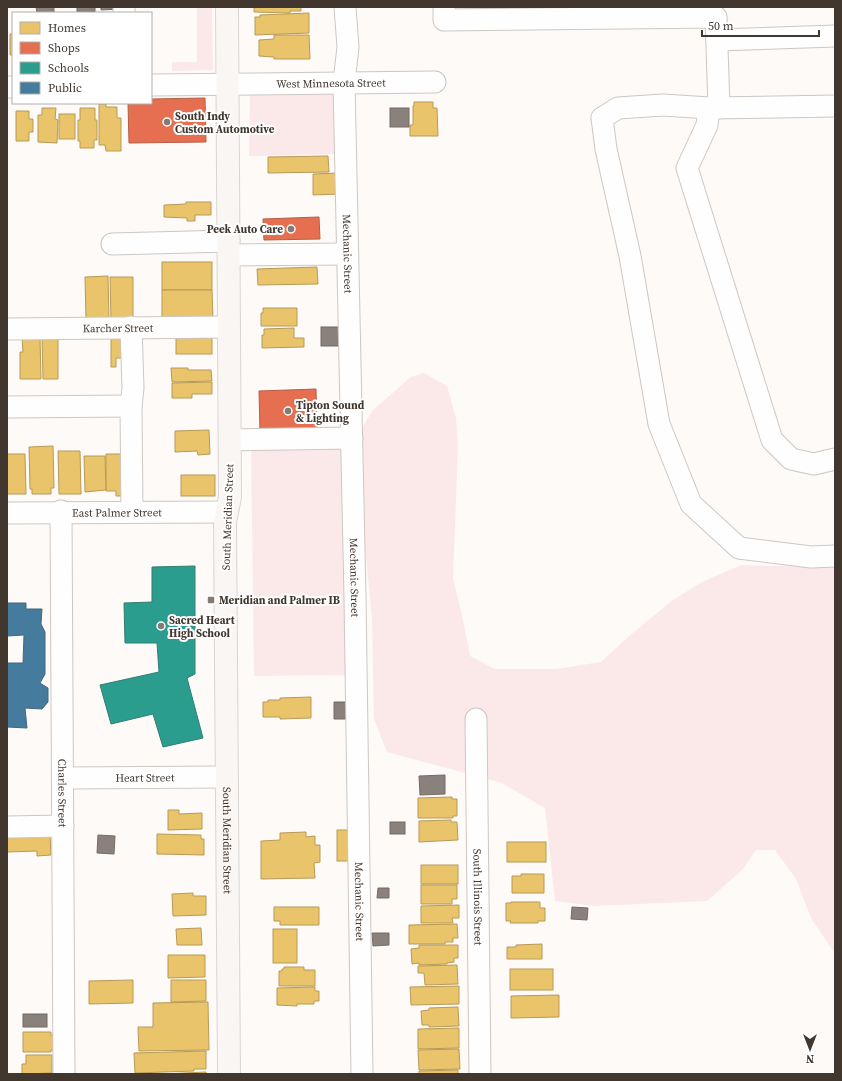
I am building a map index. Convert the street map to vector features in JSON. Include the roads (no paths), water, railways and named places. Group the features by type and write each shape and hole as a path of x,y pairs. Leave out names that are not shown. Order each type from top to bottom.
{"main road":[{"name":"South Meridian Street","path":"227,7 230,497 225,522 229,1074"}],"street":[{"name":"Mechanic Street","path":"345,7 348,47 344,82 352,438 362,1074"},
{"path":"444,7 444,20 572,13 716,12 717,40 714,108 687,168 772,440 791,460 814,464 835,459"},
{"path":"717,40 835,36"},
{"name":"West Minnesota Street","path":"152,85 435,82"},
{"path":"835,106 714,108 663,105 618,108 602,118 606,149 630,256 659,424 691,504 739,548 811,556 835,556"},
{"path":"112,244 347,254"},
{"name":"Karcher Street","path":"7,329 229,326"},
{"path":"131,327 133,388 131,406 132,512"},
{"path":"7,407 131,406"},
{"path":"230,440 352,438"},
{"name":"East Palmer Street","path":"7,512 227,512"},
{"name":"Charles Street","path":"61,512 64,1074"},
{"name":"South Illinois Street","path":"476,719 480,1074"},
{"name":"Heart Street","path":"63,778 228,777"},
{"path":"7,827 63,826"}],"place":[{"name":"South Indy Custom Automotive","path":"167,122"},
{"name":"Peek Auto Care","path":"291,229"},
{"name":"Tipton Sound & Lighting","path":"288,411"},
{"name":"Meridian and Palmer IB","path":"211,600"},
{"name":"Sacred Heart High School","path":"161,626"}]}
